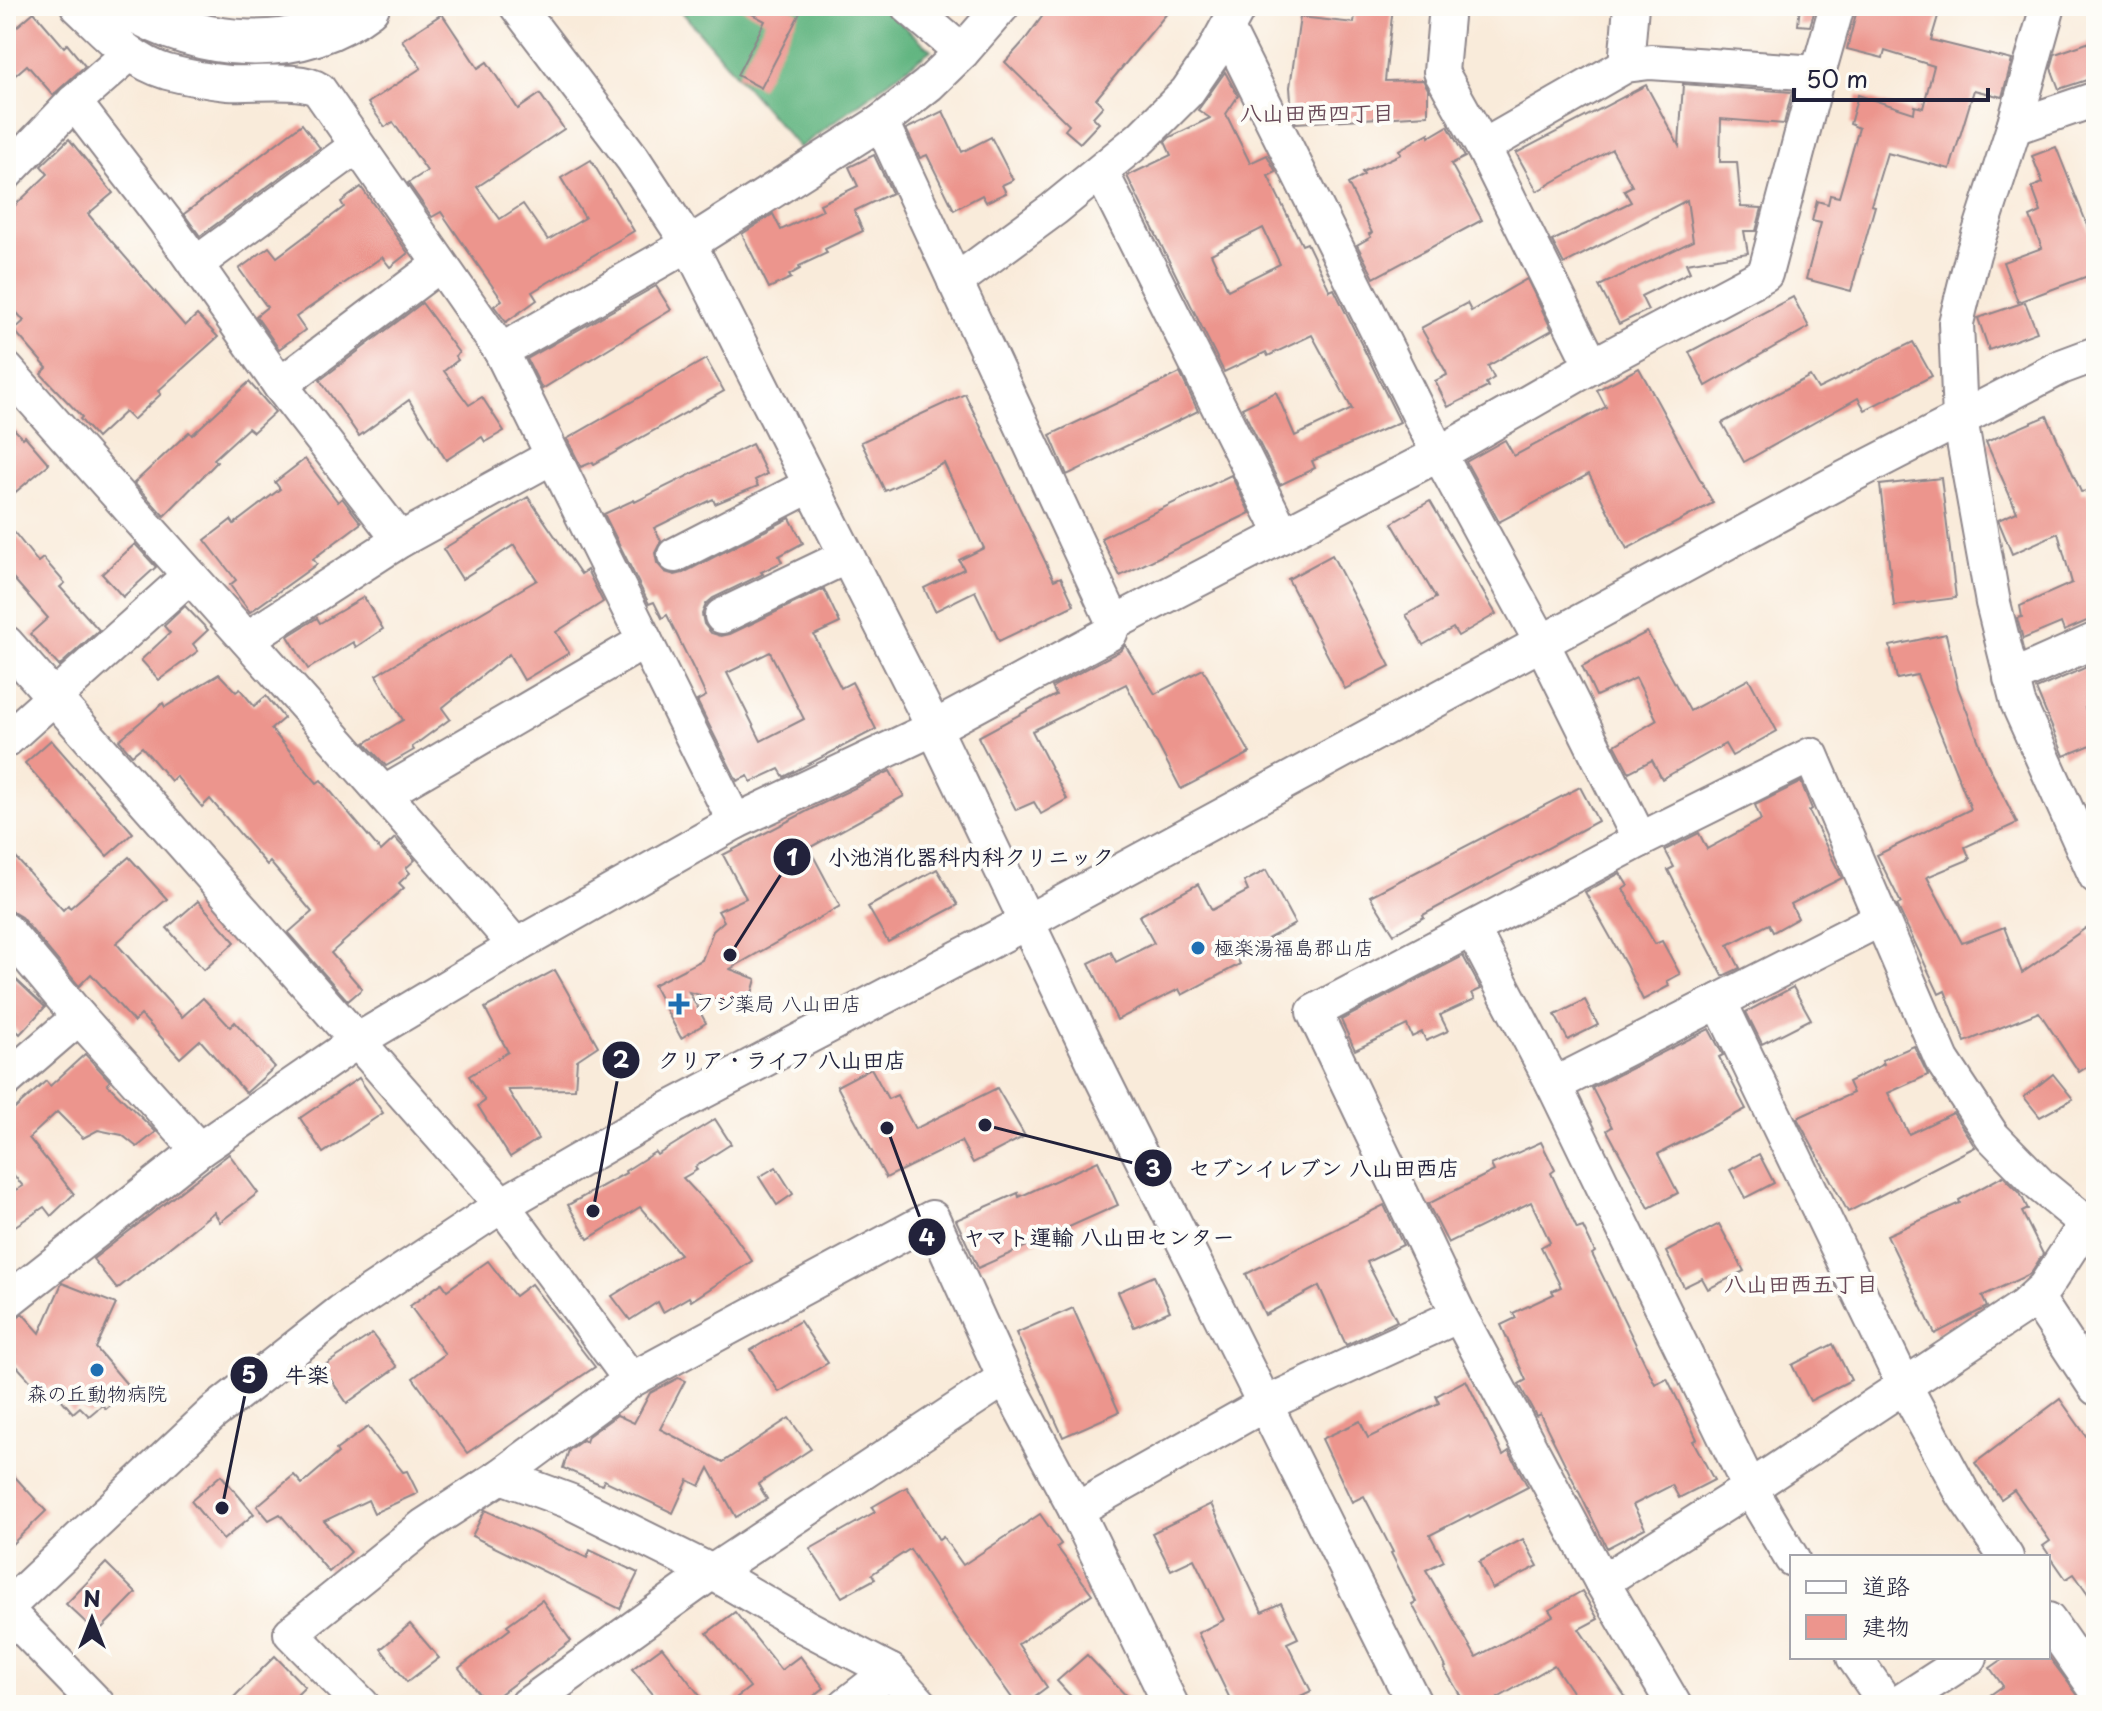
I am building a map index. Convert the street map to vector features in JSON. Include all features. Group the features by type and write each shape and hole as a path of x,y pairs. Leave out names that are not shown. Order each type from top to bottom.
{"highway":[{"path":"129,6 176,31 231,42 294,39 330,28 367,6"}],"street":[{"path":"78,6 129,54 165,72 216,81 298,82 319,90 501,351 735,822"},
{"path":"517,6 633,159 689,244 934,728 1025,923 1415,1705"},
{"path":"908,6 962,52"},
{"path":"501,351 689,244 881,122 928,85 1002,6"},
{"path":"1447,6 1441,72 1483,147 1592,366"},
{"path":"1626,65 1631,6"},
{"path":"6,1302 199,1150 357,1041 516,946 735,822 934,728 1110,633 1114,623 1439,454 1592,366 1765,274 1837,6"},
{"path":"2048,6 2014,127 1973,254 1956,323 1960,419 1993,603 2018,703 2096,876"},
{"path":"955,282 1101,172 1187,92 1233,17"},
{"path":"1233,17 1439,454 1541,641 1640,840"},
{"path":"6,173 74,102 129,54"},
{"path":"1483,147 1626,65 1650,62 1818,73"},
{"path":"2014,127 2096,99"},
{"path":"74,102 196,264 280,385 400,540"},
{"path":"881,122 1114,623"},
{"path":"196,264 357,146"},
{"path":"1101,172 1283,535"},
{"path":"280,385 439,265"},
{"path":"98,1705 6,1609 213,1413 341,1312 502,1205 652,1118 1025,923 1541,641 1960,419 2061,367 2096,354"},
{"path":"6,369 385,793 516,946"},
{"path":"247,639 400,540 553,456"},
{"path":"675,555 811,485"},
{"path":"722,616 847,556"},
{"path":"6,740 189,576"},
{"path":"2011,678 2096,640"},
{"path":"385,793 645,641"},
{"path":"6,643 502,1205 631,1380"},
{"path":"1602,1582 1750,1488 2036,1297 2091,1228 2040,1185 1992,1136 1942,1060 1811,755 1640,840 1314,1012 1459,1315 1602,1582 1674,1705"},
{"path":"1554,1085 1880,919"},
{"path":"1472,929 1554,1085 1750,1488 1790,1556"},
{"path":"6,930 79,1017 199,1150"},
{"path":"1719,1001 1904,1385 1963,1494 2005,1555"},
{"path":"6,1080 79,1017"},
{"path":"362,1705 291,1633 424,1526 501,1476 631,1380 932,1218 1005,1378 1076,1510 1171,1705"},
{"path":"2036,1297 2096,1388"},
{"path":"1076,1510 1263,1405 1459,1315"},
{"path":"527,1705 712,1572 1005,1378"},
{"path":"501,1476 569,1501 712,1572 804,1626 890,1671 921,1705"},
{"path":"2050,1623 2096,1689"},
{"path":"1855,1659 1887,1705"},
{"path":"1896,1705 1967,1659"},
{"path":"846,1705 890,1671"}],"green space":[{"path":"687,6 881,6 931,50 799,148 682,12"}],"building":[{"path":"737,6 787,6 800,13 761,88 737,75 765,21"},
{"path":"1050,6 1173,6 1096,99 1103,106 1093,117 1099,123 1080,143 1065,130 1069,125 1005,62"},
{"path":"1356,6 1393,6 1385,81 1423,80 1428,89 1428,115 1296,123 1292,115 1290,87 1300,17 1354,23"},
{"path":"1800,6 1816,6 1810,26 1798,25"},
{"path":"1858,6 1941,6 1931,40 2012,60 2002,97 1974,90 1950,169 1887,153 1851,291 1806,279 1821,223 1812,221 1817,201 1828,204 1830,195 1839,197 1859,128 1850,124 1858,95 1914,113 1915,106 1923,108 1934,66 1885,51 1883,58 1847,49"},
{"path":"34,12 85,66 53,95 27,65 6,83 6,36"},
{"path":"442,14 478,68 487,62 518,109 540,94 564,129 477,187 500,219 523,204 548,240 585,218 561,178 591,160 634,231 532,292 537,300 506,322 494,306 502,300 441,212 432,217 408,183 427,171 393,122 385,127 368,103 421,68 402,40"},
{"path":"2096,40 2096,77 2059,89 2051,68 2055,54"},
{"path":"1225,72 1238,96 1226,114 1250,163 1267,155 1276,172 1268,176 1302,245 1307,243 1330,291 1334,289 1400,422 1312,461 1315,468 1280,485 1242,408 1276,392 1295,436 1352,409 1312,335 1224,372 1127,176 1171,155 1165,142 1170,137 1210,118 1198,110","holes":["1263,228 1280,264 1228,290 1211,254"]},
{"path":"1683,84 1792,92 1784,124 1721,119 1720,162 1737,162 1741,207 1762,208 1756,231 1744,231 1748,253 1686,263 1690,272 1641,296 1648,310 1619,324 1599,286 1693,241 1687,200 1564,264 1552,241 1631,202 1624,190 1632,186 1612,149 1537,191 1516,153 1646,85 1679,146"},
{"path":"943,111 962,152 991,137 1013,180 1002,185 1006,193 986,202 982,195 954,210 927,155 920,158 906,129"},
{"path":"302,124 320,148 200,236 184,214"},
{"path":"1448,126 1465,157 1451,164 1482,220 1374,278 1357,245 1371,237 1369,234 1372,233 1348,184 1364,175 1362,172 1401,154 1399,150"},
{"path":"69,139 113,193 88,214 185,326 197,315 218,337 158,391 161,394 133,420 125,412 97,438 80,419 82,417 41,374 47,368 14,330 24,321 6,300 6,214 48,174 41,166"},
{"path":"2056,147 2096,247 2096,273 2018,302 2003,262 2042,248 2030,217 2041,212 2032,187 2043,183 2032,156"},
{"path":"874,155 892,193 854,211 863,231 825,249 827,253 799,266 800,269 789,275 791,278 769,288 742,234 773,214 781,230 823,210 820,204 858,186 849,167"},
{"path":"361,187 408,253 390,267 382,257 296,317 305,330 279,349 256,316 267,307 239,269 269,247 277,257 344,207 341,202"},
{"path":"1527,279 1552,330 1488,366 1494,378 1486,383 1488,387 1448,407 1435,381 1447,375 1446,372 1421,328 1467,303 1471,311"},
{"path":"656,286 671,310 542,389 527,359"},
{"path":"1793,297 1809,327 1706,386 1689,352"},
{"path":"2025,302 2037,332 1989,350 1978,318"},
{"path":"422,303 459,353 455,356 458,360 444,371 469,405 482,397 504,431 485,442 482,437 446,460 409,400 359,436 320,380"},
{"path":"1913,342 1932,376 1865,410 1858,398 1744,462 1722,423 1810,376 1818,389"},
{"path":"706,359 724,391 594,464 581,467 567,439"},
{"path":"1639,368 1713,503 1627,549 1589,474 1499,522 1466,462 1505,440 1514,456 1606,407 1597,390"},
{"path":"1180,373 1198,411 1067,475 1050,435"},
{"path":"249,382 275,412 253,432 248,428 214,459 217,462 164,516 134,483"},
{"path":"965,394 1054,580 1061,577 1074,605 999,641 975,591 935,611 924,588 964,569 959,560 984,548 944,463 885,491 861,442"},
{"path":"2047,416 2081,492 2087,491 2096,521 2096,617 2064,631 2061,623 2023,639 2017,618 2022,617 2020,606 2072,583 2058,533 2012,554 1998,520 2017,512 1986,442"},
{"path":"6,421 23,438 25,436 49,464 6,500"},
{"path":"752,444 767,474 755,480 758,486 715,504 713,499 654,528 661,541 655,553 657,563 665,572 675,575 683,573 790,518 803,543 779,556 782,562 761,572 763,574 713,598 702,614 704,624 711,633 721,636 730,634 824,589 840,623 814,635 841,688 852,682 876,729 784,777 779,769 751,782 748,776 737,781 697,701 706,696 667,615 662,618 654,602 649,604 604,514 635,502","holes":["770,652 804,719 761,741 727,673"]},
{"path":"305,459 338,502 342,498 361,523 313,559 317,564 250,612 230,585 236,580 205,540 231,520 234,524 280,489 275,482"},
{"path":"1231,475 1250,513 1120,576 1101,538"},
{"path":"1941,478 1956,598 1894,606 1880,485"},
{"path":"528,497 581,574 587,570 603,602 556,632 569,653 524,680 509,654 442,708 450,719 412,747 414,750 386,766 365,743 403,720 376,675 537,580 514,545 462,579 443,549"},
{"path":"1430,501 1496,614 1458,636 1453,628 1423,645 1406,615 1436,598 1392,523"},
{"path":"6,522 38,562 43,558 65,583 60,587 99,630 59,666 30,634 48,618 6,570"},
{"path":"135,544 156,567 123,597 102,574"},
{"path":"1332,555 1390,666 1345,689 1288,579"},
{"path":"364,597 383,629 356,647 353,642 308,669 288,636 317,618 320,623"},
{"path":"185,606 208,630 193,644 198,651 159,680 141,660 170,633 164,626"},
{"path":"1647,632 1690,711 1749,679 1777,731 1732,756 1725,744 1662,779 1652,760 1629,772 1615,745 1657,720 1636,678 1596,696 1582,666"},
{"path":"1946,634 1958,688 1987,763 2017,823 1965,847 1970,859 1927,877 1962,943 2004,927 2022,973 2086,928 2096,943 2096,1061 2079,1072 2039,1012 1965,1042 1945,991 1939,994 1877,855 1971,809 1917,675 1897,679 1890,646"},
{"path":"1125,645 1155,694 1203,669 1250,753 1181,789 1126,684 1032,731 1067,799 1041,814 1034,802 1016,810 978,737 1056,695 1052,687 1120,651"},
{"path":"2096,663 2096,703 2085,708 2096,743 2064,756 2036,689"},
{"path":"219,674 236,692 240,689 254,706 266,696 284,718 271,729 317,783 321,780 381,851 395,838 415,860 406,868 410,873 399,883 404,888 331,953 362,989 348,1001 288,933 312,912 270,862 267,865 210,799 202,807 176,776 171,781 142,747 132,755 119,740 163,703 165,707"},
{"path":"51,740 133,833 107,856 25,763"},
{"path":"890,771 904,796 809,848 840,906 730,969 756,979 748,1008 689,992 706,1023 681,1038 653,985 702,960 713,931 724,921 718,911 746,898 723,855"},
{"path":"1801,782 1812,809 1809,811 1842,878 1791,904 1798,918 1773,932 1769,924 1728,945 1740,968 1723,976 1668,870 1674,867 1665,850 1699,833 1707,849 1761,820 1755,805"},
{"path":"1580,787 1598,821 1423,915 1394,934 1370,896"},
{"path":"6,847 63,910 68,905 70,908 129,857 167,899 116,943 182,1017 203,998 230,1027 235,1022 275,1067 246,1093 200,1040 180,1058 141,1015 134,1022 91,974 79,986 21,917 6,908"},
{"path":"937,869 958,905 888,942 868,907"},
{"name":"極楽湯福島郡山店","path":"1266,870 1295,924 1236,956 1240,964 1182,995 1179,989 1117,1020 1089,963 1111,952 1116,962 1154,943 1139,916 1198,884 1212,910 1248,891 1244,882"},
{"path":"1620,873 1628,886 1623,889 1655,944 1662,941 1680,974 1667,981 1669,986 1643,1000 1585,892"},
{"path":"198,901 235,942 204,970 167,928"},
{"path":"1463,956 1481,989 1472,993 1475,999 1440,1015 1448,1031 1426,1041 1422,1032 1412,1037 1407,1025 1355,1050 1341,1020"},
{"path":"6,970 45,1007 20,1034 6,1021"},
{"path":"555,970 598,1046 577,1060 575,1089 508,1090 538,1139 510,1157 478,1106 485,1101 469,1076 508,1052 485,1008"},
{"path":"1793,987 1811,1019 1762,1044 1746,1012"},
{"path":"1585,1000 1598,1025 1568,1040 1555,1015"},
{"path":"1709,1029 1723,1055 1719,1057 1746,1109 1658,1154 1678,1193 1649,1208 1607,1130 1612,1127 1592,1088"},
{"path":"1914,1046 1928,1075 1888,1093 1909,1134 1953,1113 1975,1147 1848,1212 1797,1118 1853,1093 1848,1082 1884,1064 1882,1060"},
{"path":"85,1054 110,1081 107,1084 156,1132 137,1147 122,1135 98,1130 83,1138 57,1112 29,1138 74,1194 51,1216 44,1207 6,1232 6,1196 23,1186 6,1166 6,1113 8,1115 46,1081 50,1086"},
{"path":"871,1068 888,1099 897,1095 915,1129 997,1088 1025,1136 973,1163 961,1141 886,1178 837,1086"},
{"path":"2053,1074 2073,1099 2040,1117 2024,1097"},
{"path":"359,1078 383,1113 323,1153 300,1118"},
{"path":"715,1119 731,1144 683,1178 726,1224 752,1261 691,1301 689,1297 663,1312 658,1302 630,1320 612,1296 680,1254 640,1207 588,1239 568,1205"},
{"path":"1541,1142 1555,1170 1551,1173 1577,1229 1583,1227 1595,1252 1592,1254 1655,1384 1667,1378 1697,1439 1693,1441 1714,1480 1679,1498 1672,1485 1633,1505 1645,1528 1607,1548 1540,1414 1536,1416 1519,1384 1526,1380 1501,1325 1516,1318 1513,1313 1554,1294 1552,1291 1561,1287 1541,1247 1550,1242 1531,1202 1448,1243 1428,1204 1494,1171 1491,1165"},
{"path":"229,1154 258,1193 220,1222 214,1212 117,1289 93,1259"},
{"path":"1759,1154 1774,1183 1745,1198 1730,1170"},
{"path":"1098,1161 1118,1205 978,1268 956,1220 1018,1193 1019,1197"},
{"path":"776,1167 793,1194 777,1205 759,1177"},
{"path":"2003,1176 2020,1193 2028,1209 2022,1212 2043,1254 2030,1274 1982,1296 1987,1307 1935,1334 1887,1235 1960,1203 1959,1200"},
{"path":"1384,1205 1403,1245 1367,1262 1397,1321 1346,1345 1319,1286 1265,1315 1246,1274"},
{"path":"1719,1224 1744,1271 1708,1289 1702,1278 1684,1287 1666,1252"},
{"path":"488,1261 515,1296 531,1284 595,1367 467,1453 413,1378 445,1354 410,1306 442,1283 447,1290"},
{"path":"1154,1276 1170,1311 1134,1327 1118,1292"},
{"path":"62,1283 116,1304 96,1348 130,1388 106,1409 102,1405 89,1416 80,1407 73,1413 50,1386 42,1394 6,1354 6,1322 23,1314 40,1333"},
{"path":"1073,1308 1119,1412 1063,1437 1016,1333"},
{"path":"800,1321 828,1363 779,1392 751,1350"},
{"path":"372,1334 397,1367 347,1403 322,1367"},
{"path":"1833,1344 1851,1380 1810,1401 1792,1365"},
{"path":"678,1378 685,1381 660,1429 723,1462 789,1418 811,1449 758,1484 767,1499 736,1517 709,1468 700,1486 688,1480 673,1513 604,1480 602,1485 563,1468 569,1450 583,1440 586,1442 588,1436 617,1415 634,1423 650,1393"},
{"path":"1466,1380 1503,1455 1509,1451 1528,1487 1430,1535 1444,1561 1426,1570 1476,1657 1553,1616 1549,1610 1582,1591 1598,1619 1579,1629 1631,1705 1581,1705 1554,1665 1498,1698 1503,1705 1466,1705 1412,1604 1416,1602 1364,1496 1352,1502 1322,1439 1360,1421 1368,1438 1439,1403 1436,1396"},
{"path":"2060,1399 2096,1450 2096,1605 2074,1574 2066,1579 2043,1546 2050,1541 2014,1490 2001,1499 1975,1463"},
{"path":"368,1427 403,1472 407,1471 418,1493 374,1513 368,1500 324,1521 351,1552 329,1572 280,1514 269,1520 257,1506 294,1475 302,1484 338,1453 336,1450"},
{"path":"6,1467 46,1511 6,1550"},
{"path":"221,1475 254,1514 223,1540 191,1501"},
{"path":"907,1487 939,1540 943,1537 963,1565 1040,1514 1061,1544 1057,1547 1092,1594 1018,1644 1047,1687 1023,1705 1017,1705 910,1549 872,1574 875,1579 842,1597 810,1549 875,1512 872,1507"},
{"path":"1211,1504 1262,1612 1281,1603 1298,1638 1287,1643 1311,1691 1282,1705 1233,1705 1198,1633 1224,1620 1194,1559 1171,1570 1152,1533"},
{"path":"485,1510 587,1558 590,1550 638,1573 620,1609 472,1536"},
{"path":"1523,1539 1538,1566 1492,1589 1479,1562"},
{"path":"106,1563 136,1593 97,1633 66,1604"},
{"path":"542,1600 571,1641 487,1704 459,1668 510,1629 507,1625"},
{"path":"735,1612 781,1670 800,1656 824,1688 802,1705 727,1705 750,1687 707,1633"},
{"path":"410,1624 439,1658 407,1682 381,1649"},
{"path":"662,1647 707,1705 662,1705 632,1669"},
{"path":"1087,1655 1135,1705 1079,1705 1057,1681"},
{"path":"275,1656 305,1687 287,1705 226,1705"},
{"path":"2050,1658 2085,1705 1976,1705 2003,1686 1990,1668 2003,1659"}],"place":[{"name":"極楽湯福島郡山店","path":"1198,948"},
{"name":"小池消化器科内科クリニック","path":"730,955"},
{"name":"フジ薬局 八山田店","path":"679,1004"},
{"name":"セブンイレブン 八山田西店","path":"985,1125"},
{"name":"ヤマト運輸 八山田センター","path":"887,1128"},
{"name":"クリア・ライフ 八山田店","path":"593,1211"},
{"name":"森の丘動物病院","path":"97,1370"},
{"name":"牛楽","path":"222,1508"}],"district":[{"name":"八山田西四丁目","path":"1317,113"},
{"name":"八山田西五丁目","path":"1801,1284"}]}
